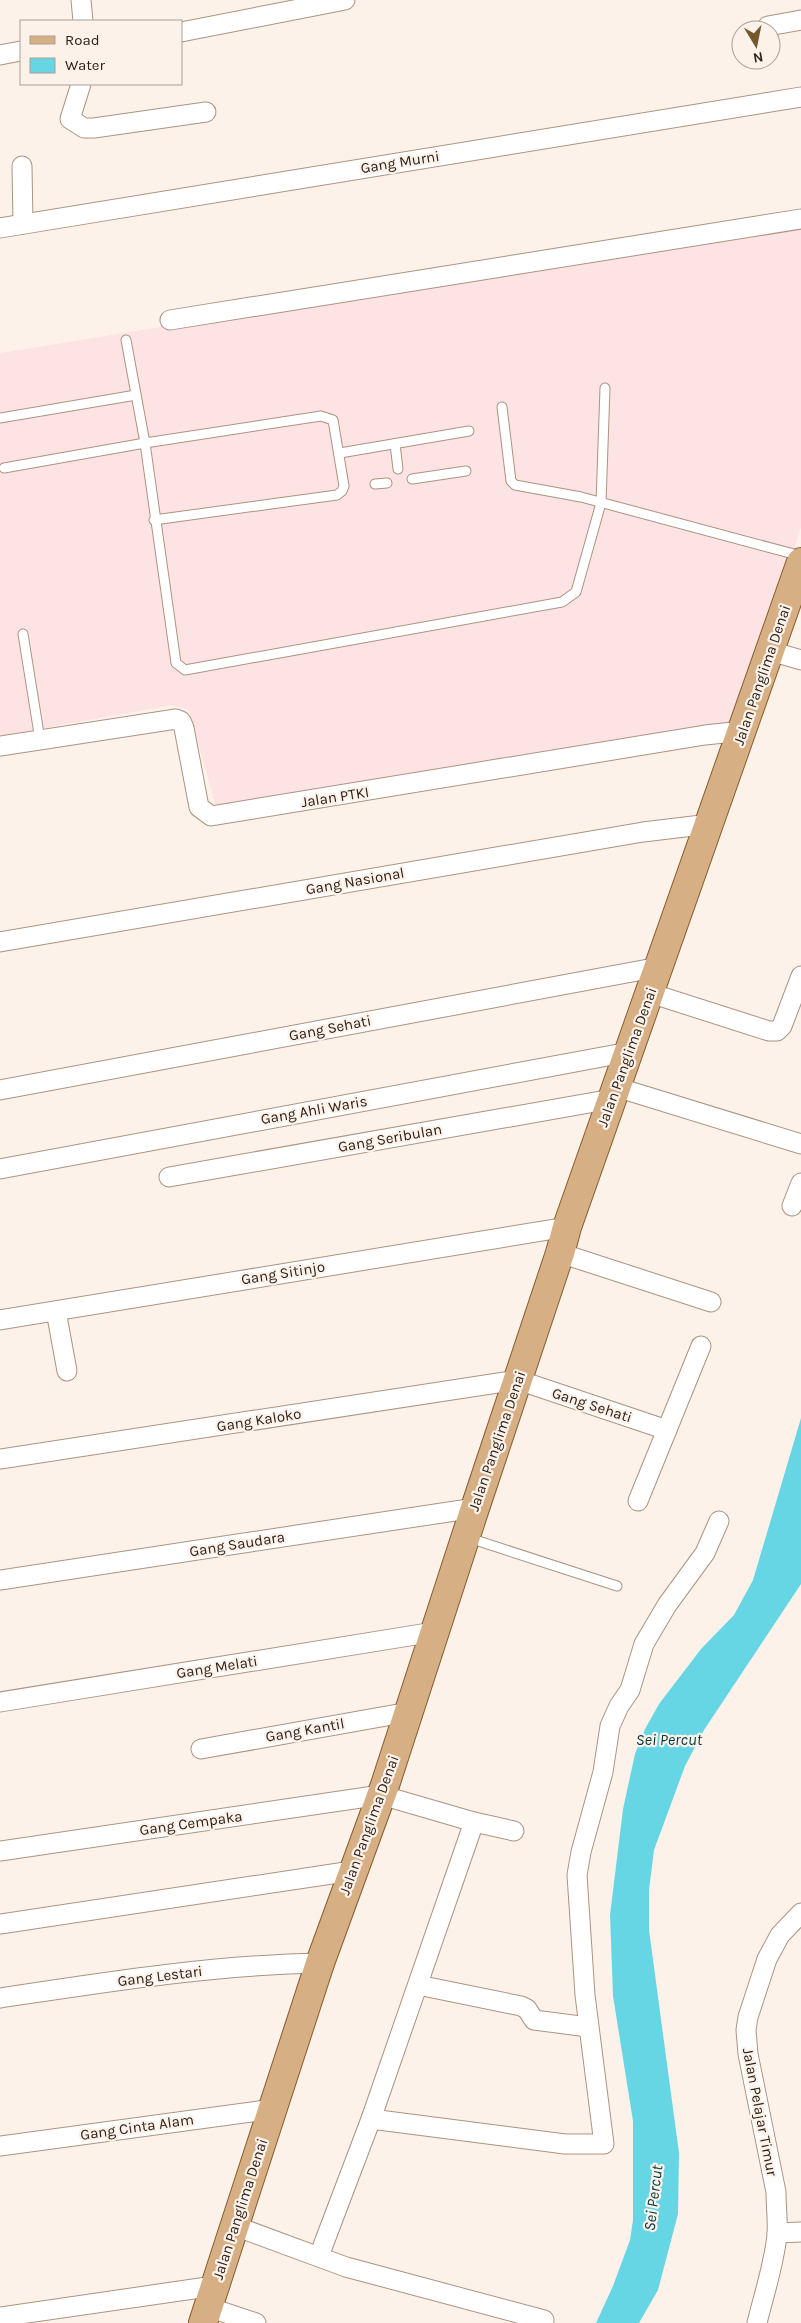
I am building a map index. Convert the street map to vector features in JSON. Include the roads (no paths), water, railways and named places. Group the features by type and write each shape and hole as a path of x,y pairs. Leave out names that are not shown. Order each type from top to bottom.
{"main road":[{"name":"Jalan Panglima Denai","path":"208,2305 320,1962 409,1712 567,1227 743,732 801,562"}],"street":[{"path":"81,0 84,20"},
{"path":"182,32 346,0"},
{"path":"781,24 801,20"},
{"path":"0,55 20,51"},
{"path":"81,85 70,119 84,128 206,112"},
{"name":"Gang Murni","path":"0,228 801,96"},
{"path":"22,166 23,224"},
{"path":"170,320 801,219"},
{"path":"770,651 801,660"},
{"name":"Jalan PTKI","path":"0,746 176,719 181,721 184,728 199,808 211,816 705,735 743,732"},
{"name":"Gang Nasional","path":"0,942 643,832 710,824"},
{"name":"Gang Sehati","path":"0,1090 659,967"},
{"path":"650,993 769,1031 777,1031 782,1026 801,976"},
{"name":"Gang Ahli Waris","path":"0,1169 629,1052"},
{"path":"614,1093 801,1144"},
{"name":"Gang Seribulan","path":"169,1177 614,1093"},
{"path":"792,1206 801,1183"},
{"name":"Gang Sitinjo","path":"0,1320 567,1227"},
{"path":"560,1253 711,1302"},
{"path":"56,1311 67,1371"},
{"path":"638,1501 701,1346"},
{"name":"Gang Sehati","path":"518,1380 667,1430"},
{"name":"Gang Kaloko","path":"0,1459 518,1380"},
{"name":"Gang Saudara","path":"0,1580 475,1508"},
{"path":"371,2119 565,2144 604,2144 596,2067 588,2027 577,1875 586,1827 603,1772 610,1726 619,1706 630,1690 648,1637 667,1605 705,1553 719,1521"},
{"name":"Gang Melati","path":"0,1702 434,1632"},
{"name":"Gang Kantil","path":"201,1749 409,1712"},
{"path":"381,1795 474,1822 514,1831"},
{"name":"Gang Cempaka","path":"0,1850 381,1795"},
{"path":"319,2256 371,2119 474,1822"},
{"path":"0,1924 352,1871"},
{"name":"Jalan Pelajar Timur","path":"757,2323 773,2260 777,2233 776,2192 748,2054 746,2030 748,2017 773,1947 780,1935 801,1913"},
{"name":"Gang Lestari","path":"0,1998 140,1977 266,1964 320,1962"},
{"path":"418,1985 521,2006 527,2009 534,2020 588,2027"},
{"name":"Gang Cinta Alam","path":"0,2146 273,2109"},
{"path":"235,2226 319,2256 346,2268 544,2320 542,2323"},
{"path":"777,2233 801,2232"},
{"path":"0,2317 208,2305 256,2323"}],"lane":[{"path":"126,340 145,443 154,520 176,662 185,670 562,602 576,592 601,503 605,388"},
{"path":"0,418 136,395"},
{"path":"502,407 511,480 514,485 601,503 801,556"},
{"path":"4,468 145,443 326,416 330,417 335,423 344,486 337,495 154,520"},
{"path":"340,453 469,431"},
{"path":"395,444 398,470"},
{"path":"412,479 466,471"},
{"path":"375,484 387,483"},
{"path":"23,634 40,740"},
{"path":"466,1537 617,1586"}],"water":[{"name":"Sei Percut","path":"801,1418 801,1584 704,1730 685,1766 654,1850 649,1890 649,1930 679,2153 678,2214 658,2290 639,2323 596,2323 613,2286 630,2240 633,2220 633,2121 613,1996 610,1915 623,1809 635,1754 645,1729 659,1704 701,1649 734,1615 753,1580"}]}
